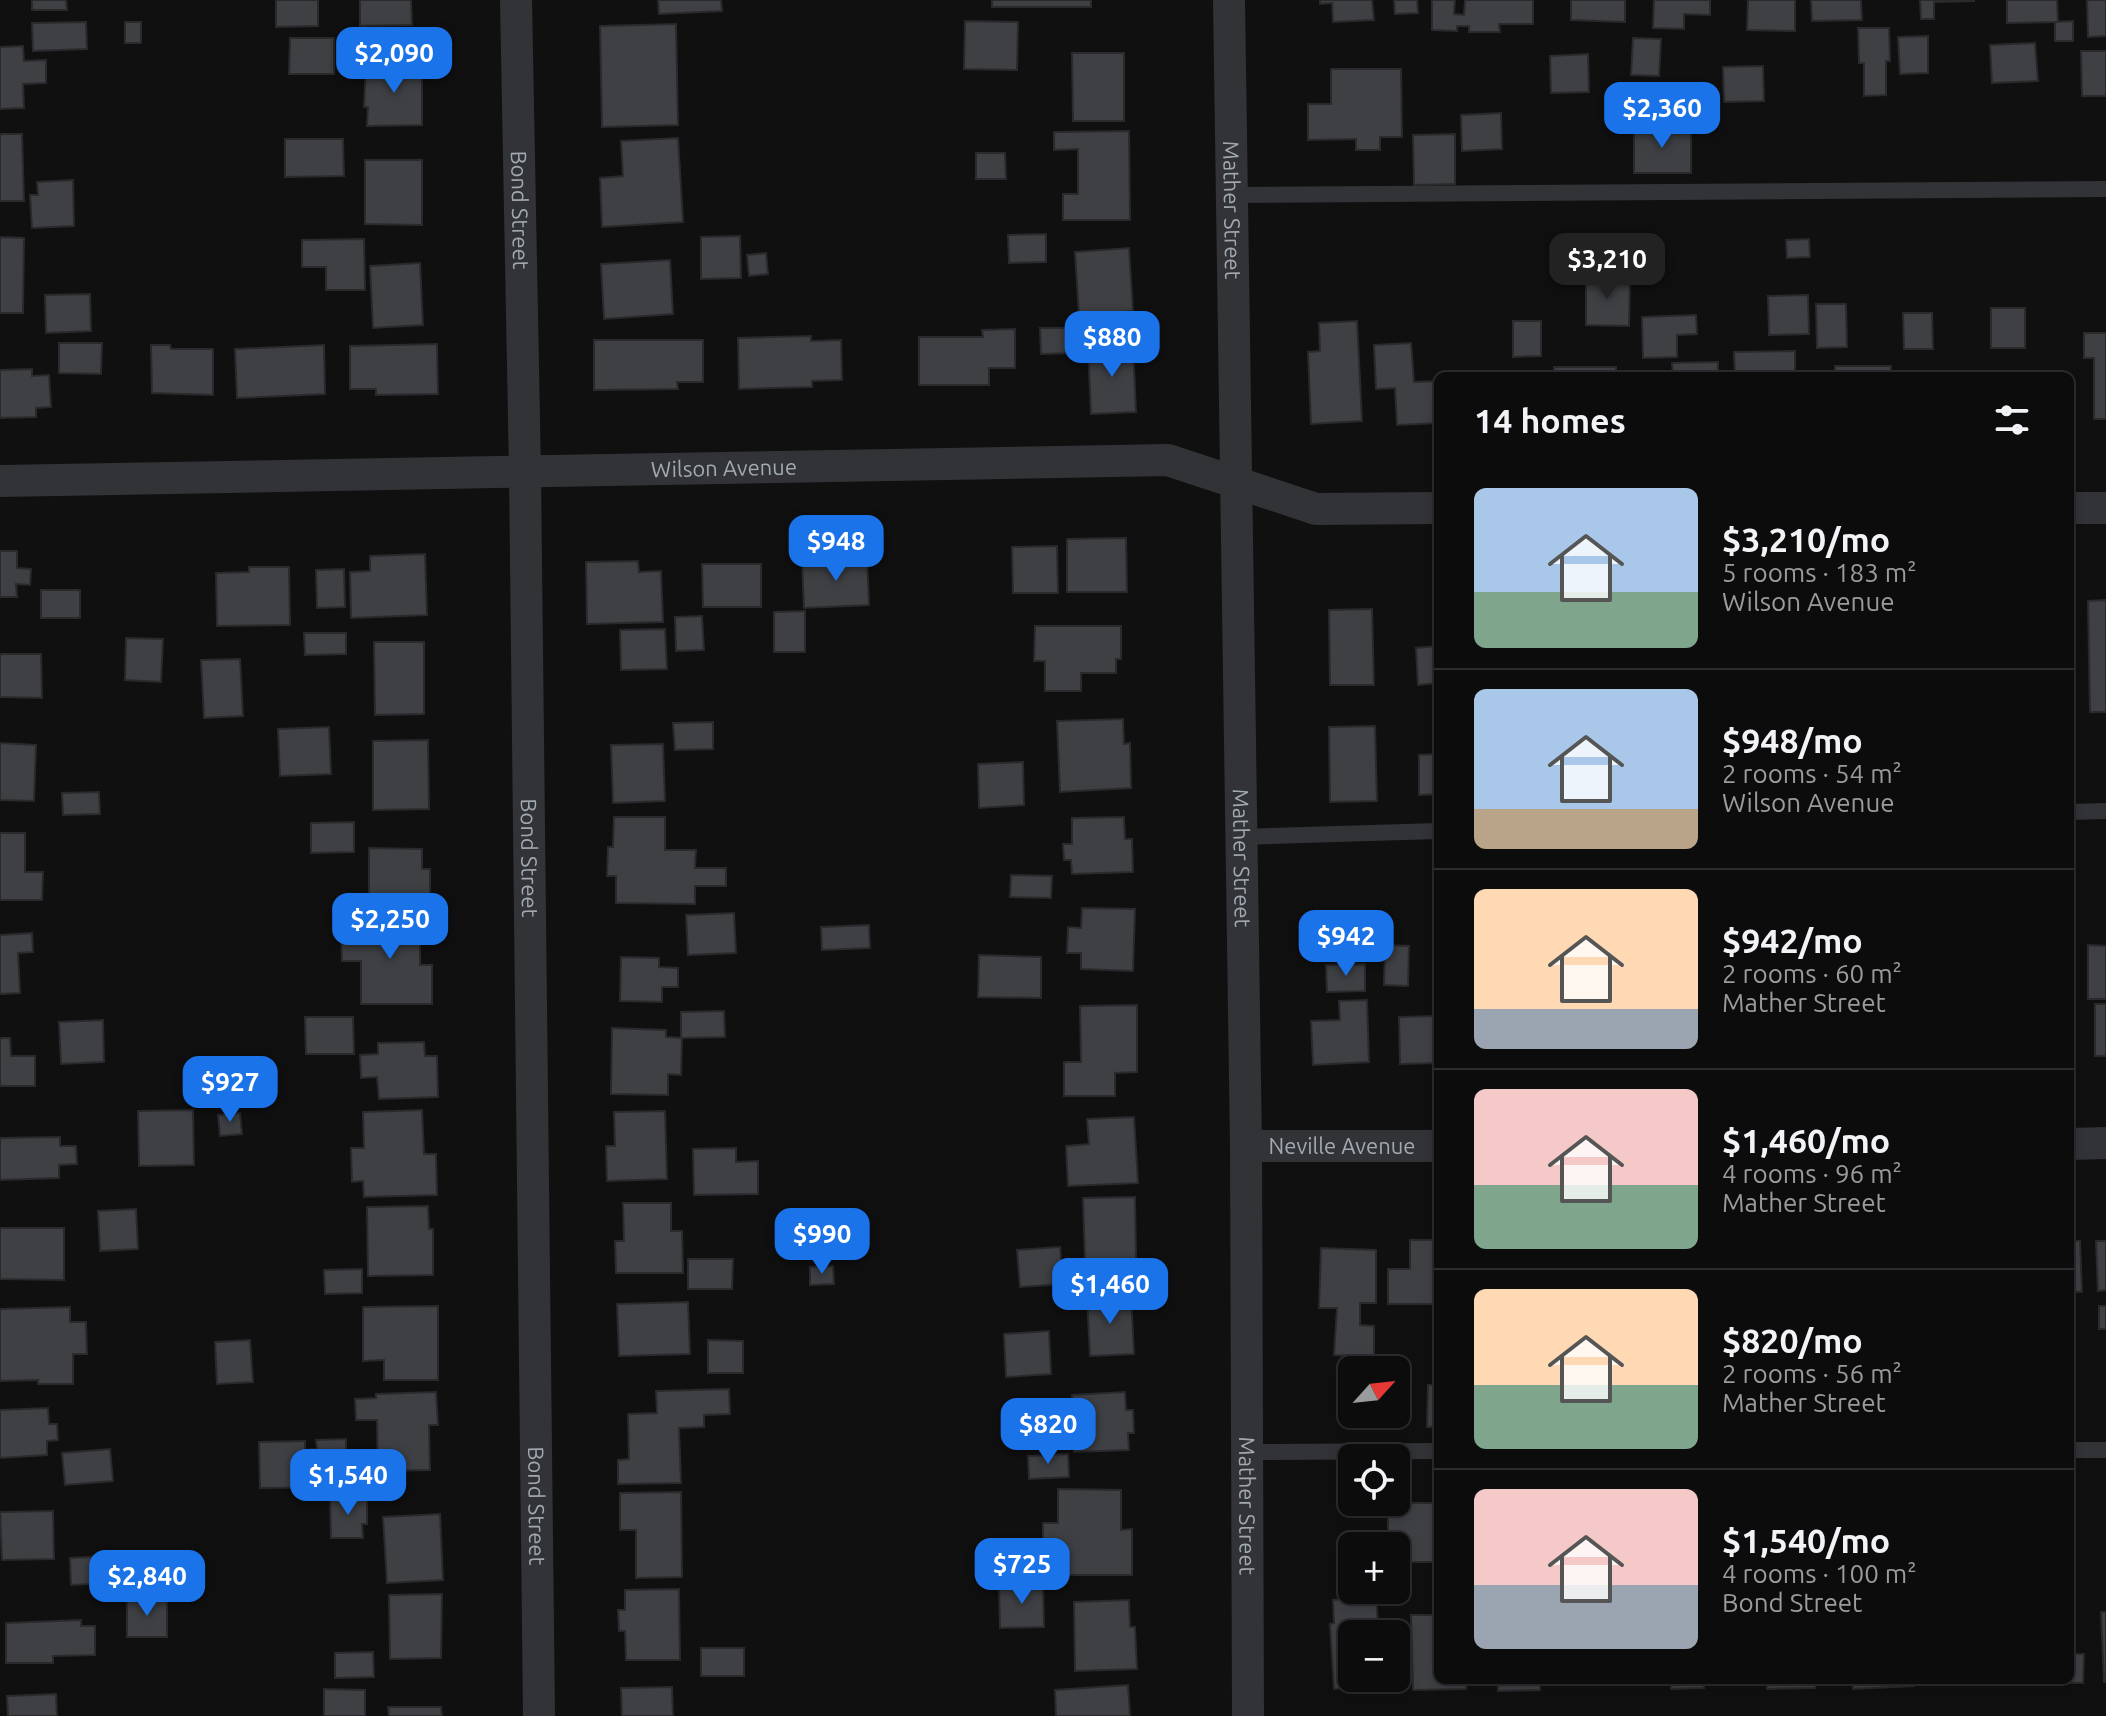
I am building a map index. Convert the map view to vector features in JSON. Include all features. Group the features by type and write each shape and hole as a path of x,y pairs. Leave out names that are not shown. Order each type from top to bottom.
{"street":[{"name":"Bond Street","path":"516,0 525,472 539,1716"},
{"name":"Mather Street","path":"1229,0 1246,1146 1248,1716"},
{"name":"Wilson Avenue","path":"0,481 1168,460 1316,509 1434,508"},
{"path":"2074,508 2106,508"},
{"path":"2074,1144 2106,1143"},
{"name":"Neville Avenue","path":"1246,1146 1434,1146"}],"lane":[{"path":"1232,195 2106,189"},
{"path":"2074,812 2106,811"},
{"path":"1241,837 1434,831"},
{"path":"2074,1450 2106,1450"},
{"path":"1249,1452 1434,1451"}],"building":[{"path":"32,0 66,0 67,10 32,10"},
{"path":"276,0 318,0 318,26 276,27"},
{"path":"360,0 411,0 412,25 360,26"},
{"path":"658,0 721,0 722,11 659,14"},
{"path":"992,0 1091,0 1091,7 992,7"},
{"path":"1320,0 1372,0 1374,20 1333,22 1332,3 1320,4"},
{"path":"1394,0 1417,0 1418,13 1395,14"},
{"path":"1432,0 1455,0 1454,14 1464,15 1465,0 1533,0 1533,24 1499,24 1500,32 1469,32 1469,26 1457,26 1457,31 1432,30"},
{"path":"1571,0 1625,0 1625,22 1571,20"},
{"path":"1654,0 1710,0 1710,15 1684,14 1684,29 1653,28"},
{"path":"1748,0 1795,0 1795,31 1747,30"},
{"path":"1811,0 1861,0 1862,20 1812,21"},
{"path":"1920,0 1974,1 1934,2 1934,19 1921,19"},
{"path":"2007,0 2057,0 2058,22 2007,23"},
{"path":"2087,0 2106,0 2106,36 2088,37"},
{"path":"965,21 1018,22 1017,70 964,69"},
{"path":"2073,21 2073,41 2055,41 2055,22"},
{"path":"86,22 87,49 33,51 32,23"},
{"path":"125,22 141,22 141,43 125,43"},
{"path":"676,24 678,125 602,127 600,26"},
{"path":"1858,28 1889,28 1890,61 1886,61 1886,95 1864,96 1864,63 1859,63"},
{"path":"1928,36 1928,73 1900,74 1898,37"},
{"path":"290,38 334,38 334,74 289,74"},
{"path":"1633,38 1661,39 1659,76 1631,75"},
{"path":"2035,43 2038,81 1992,83 1990,45"},
{"path":"23,46 24,61 46,60 46,83 23,84 24,108 0,109 0,47"},
{"path":"2081,51 2106,51 2106,96 2082,96"},
{"path":"1072,53 1124,53 1124,121 1073,121"},
{"path":"1588,54 1589,92 1551,93 1550,56"},
{"path":"366,64 422,65 422,125 367,126 368,107 364,107"},
{"path":"1763,66 1764,101 1724,102 1723,67"},
{"path":"1331,69 1401,69 1402,137 1380,137 1380,150 1356,150 1356,139 1308,140 1308,104 1331,104"},
{"path":"1501,113 1502,149 1462,151 1461,115"},
{"path":"1634,127 1691,127 1691,173 1634,173"},
{"path":"1129,131 1130,220 1063,220 1063,194 1078,194 1078,149 1054,150 1054,132"},
{"path":"0,134 22,134 24,201 0,201"},
{"path":"1455,134 1455,184 1414,185 1413,135"},
{"path":"678,138 683,222 602,227 600,178 623,176 621,141"},
{"path":"285,139 343,139 344,176 285,177"},
{"path":"976,153 1005,153 1006,179 976,179"},
{"path":"365,160 422,160 422,225 365,224"},
{"path":"73,180 74,226 32,228 30,195 38,195 37,182"},
{"path":"1046,234 1046,262 1009,263 1008,235"},
{"path":"740,236 741,278 701,279 701,237"},
{"path":"0,237 24,238 23,313 0,313"},
{"path":"364,239 365,290 326,290 326,267 302,267 302,240"},
{"path":"1809,239 1810,257 1787,258 1786,240"},
{"path":"1129,248 1133,311 1079,315 1075,252"},
{"path":"766,253 768,274 749,276 747,255"},
{"path":"670,260 673,314 604,319 601,264"},
{"path":"420,263 423,325 373,328 370,266"},
{"path":"1592,272 1610,272 1610,282 1630,282 1629,326 1586,325 1586,284 1591,284"},
{"path":"90,294 91,331 46,333 45,295"},
{"path":"1808,295 1809,334 1769,335 1768,296"},
{"path":"1816,304 1846,304 1847,347 1817,348"},
{"path":"1991,308 2025,308 2025,348 1991,348"},
{"path":"1903,313 1932,313 1933,349 1904,349"},
{"path":"1696,315 1697,334 1677,335 1677,357 1643,358 1642,317"},
{"path":"1357,321 1362,421 1311,424 1308,352 1320,351 1319,323"},
{"path":"1513,321 1541,321 1541,356 1513,357"},
{"path":"1040,328 1080,328 1080,353 1041,354"},
{"path":"1015,329 1015,368 989,368 989,385 919,385 919,337 983,337 982,330"},
{"path":"2084,333 2106,333 2106,419 2094,419 2094,358 2084,358"},
{"path":"811,336 811,341 841,340 842,380 812,381 812,387 739,389 738,338"},
{"path":"594,340 703,340 703,382 677,382 678,389 594,390"},
{"path":"59,343 102,343 101,374 59,373"},
{"path":"1411,343 1414,382 1434,381 1434,423 1397,425 1395,388 1376,389 1374,345"},
{"path":"437,344 438,394 376,395 376,389 350,389 350,346"},
{"path":"1133,344 1136,412 1091,414 1088,346"},
{"path":"151,345 170,345 171,349 213,349 213,395 152,393"},
{"path":"324,345 325,394 237,398 235,349"},
{"path":"1795,351 1795,372 1735,372 1734,352"},
{"path":"1718,362 1718,372 1673,372 1672,363"},
{"path":"1835,366 1891,366 1891,372 1835,372"},
{"path":"1554,367 1616,367 1616,372 1554,372"},
{"path":"32,369 32,376 49,375 51,407 36,408 36,417 0,418 0,370"},
{"path":"1126,538 1127,592 1067,592 1067,539"},
{"path":"1057,546 1058,593 1013,593 1012,547"},
{"path":"0,551 17,551 17,568 31,569 30,585 16,584 17,597 0,597"},
{"path":"425,554 427,615 351,618 350,572 370,571 370,556"},
{"path":"867,558 869,605 804,608 802,561"},
{"path":"638,561 639,572 661,571 663,622 587,624 586,562"},
{"path":"702,564 761,564 761,607 703,607"},
{"path":"249,567 289,567 290,625 217,626 216,573 249,572"},
{"path":"344,569 345,607 317,608 316,570"},
{"path":"41,590 80,590 80,618 41,618"},
{"path":"2106,600 2106,712 2090,712 2088,601"},
{"path":"1372,609 1374,685 1330,685 1329,610"},
{"path":"805,611 805,652 774,652 774,612"},
{"path":"702,616 704,650 676,651 675,617"},
{"path":"1035,626 1121,626 1121,659 1116,659 1116,673 1081,673 1081,691 1045,691 1045,661 1034,661"},
{"path":"665,629 667,669 621,670 620,630"},
{"path":"304,633 346,633 346,654 305,655"},
{"path":"126,638 163,639 161,682 125,680"},
{"path":"374,642 424,642 424,714 375,715"},
{"path":"1434,646 1434,683 1418,685 1416,648"},
{"path":"0,654 41,654 42,698 0,697"},
{"path":"240,659 243,716 204,718 201,660"},
{"path":"1123,719 1124,744 1130,743 1131,788 1060,792 1057,721"},
{"path":"713,722 713,749 675,750 673,723"},
{"path":"1375,726 1377,801 1330,802 1329,727"},
{"path":"329,727 331,774 280,776 278,729"},
{"path":"428,740 429,809 373,810 373,741"},
{"path":"0,743 36,745 34,801 0,800"},
{"path":"663,744 665,801 613,803 611,745"},
{"path":"1434,754 1434,794 1419,795 1419,755"},
{"path":"1023,762 1024,805 979,808 978,764"},
{"path":"99,792 100,814 63,815 62,793"},
{"path":"614,817 665,817 665,850 696,850 695,868 726,868 726,886 695,886 695,904 616,903 616,876 607,876 608,847 613,847"},
{"path":"1124,817 1125,839 1132,839 1133,872 1072,874 1071,860 1064,860 1063,844 1072,844 1072,818"},
{"path":"354,822 354,852 311,853 311,823"},
{"path":"0,833 25,833 25,872 43,872 42,900 0,900"},
{"path":"369,848 422,849 422,869 430,869 430,903 369,903"},
{"path":"1011,875 1052,876 1051,898 1010,897"},
{"path":"1082,908 1135,909 1133,971 1081,969 1081,953 1067,953 1068,927 1081,928"},
{"path":"734,913 736,953 688,955 686,915"},
{"path":"362,917 420,918 420,965 432,965 432,1004 361,1004 361,961 342,961 341,932 361,932"},
{"path":"869,925 870,948 822,950 821,927"},
{"path":"32,933 33,952 18,953 20,993 0,994 0,935"},
{"path":"1385,945 1409,946 1408,986 1384,985"},
{"path":"2088,945 2106,946 2106,999 2088,999"},
{"path":"979,955 1041,957 1041,998 978,997"},
{"path":"621,957 659,958 659,967 678,968 678,987 662,987 662,1002 620,1001"},
{"path":"1365,964 1365,991 1327,992 1326,965"},
{"path":"1367,1000 1369,1062 1313,1065 1311,1021 1340,1020 1339,1001"},
{"path":"2095,1004 2106,1004 2106,1056 2095,1056"},
{"path":"1137,1005 1137,1072 1115,1073 1115,1096 1064,1096 1064,1062 1081,1062 1080,1006"},
{"path":"724,1011 725,1037 681,1038 681,1012"},
{"path":"1434,1016 1434,1063 1400,1064 1399,1017"},
{"path":"305,1017 353,1017 354,1054 306,1054"},
{"path":"103,1020 104,1062 61,1064 59,1022"},
{"path":"612,1028 666,1030 666,1037 682,1038 681,1075 668,1074 668,1095 611,1094"},
{"path":"0,1038 10,1038 11,1056 35,1056 35,1086 0,1086"},
{"path":"424,1042 425,1056 437,1056 438,1097 379,1099 377,1077 361,1078 360,1055 378,1054 378,1043"},
{"path":"193,1110 194,1165 139,1166 138,1111"},
{"path":"422,1110 424,1154 436,1154 437,1195 364,1197 363,1181 352,1182 351,1148 364,1148 363,1112"},
{"path":"665,1111 667,1179 607,1181 606,1146 615,1146 614,1112"},
{"path":"240,1113 242,1134 220,1136 218,1115"},
{"path":"1134,1117 1138,1183 1068,1186 1066,1146 1089,1144 1087,1119"},
{"path":"60,1137 60,1146 76,1146 77,1164 59,1165 59,1178 0,1180 0,1138"},
{"path":"736,1148 736,1162 758,1161 758,1194 694,1195 693,1149"},
{"path":"1135,1197 1136,1259 1085,1260 1083,1198"},
{"path":"623,1203 671,1203 671,1231 682,1231 683,1273 616,1273 615,1241 624,1241"},
{"path":"428,1206 429,1229 433,1229 433,1275 368,1276 367,1207"},
{"path":"136,1209 138,1249 100,1251 98,1211"},
{"path":"0,1228 64,1228 64,1280 0,1279"},
{"path":"1410,1240 1434,1240 1434,1304 1388,1304 1388,1269 1410,1269"},
{"path":"2074,1241 2080,1241 2082,1292 2074,1292"},
{"path":"2096,1241 2106,1241 2106,1290 2098,1291"},
{"path":"1060,1247 1063,1284 1020,1287 1017,1250"},
{"path":"1321,1248 1376,1250 1376,1303 1360,1303 1360,1325 1374,1326 1374,1356 1334,1355 1337,1308 1319,1308"},
{"path":"688,1259 733,1259 732,1289 688,1289"},
{"path":"833,1266 834,1284 810,1285 810,1267"},
{"path":"362,1269 362,1293 325,1294 324,1270"},
{"path":"1131,1295 1134,1354 1090,1356 1087,1297"},
{"path":"688,1302 690,1354 619,1356 617,1304"},
{"path":"438,1306 438,1380 384,1380 384,1360 363,1361 363,1307"},
{"path":"2099,1306 2106,1306 2106,1329 2099,1329"},
{"path":"70,1307 70,1322 86,1322 87,1354 73,1354 73,1384 38,1384 38,1380 0,1381 0,1309"},
{"path":"1049,1331 1051,1374 1006,1377 1004,1334"},
{"path":"250,1340 253,1382 217,1384 215,1342"},
{"path":"708,1340 743,1341 743,1373 708,1373"},
{"path":"1428,1385 1434,1385 1434,1427 1427,1427"},
{"path":"729,1389 730,1414 704,1415 704,1427 679,1428 681,1483 618,1484 618,1460 629,1459 628,1414 657,1413 656,1391"},
{"path":"436,1392 438,1425 429,1425 430,1470 378,1471 377,1420 356,1420 355,1399 376,1398 376,1394"},
{"path":"1125,1392 1126,1410 1133,1410 1134,1433 1128,1433 1129,1450 1074,1452 1073,1438 1052,1438 1051,1418 1073,1416 1072,1395"},
{"path":"48,1408 49,1424 57,1424 58,1440 47,1441 47,1455 0,1458 0,1410"},
{"path":"346,1439 346,1455 351,1455 351,1487 260,1488 259,1442 305,1441 305,1450 317,1449 316,1440"},
{"path":"110,1449 113,1481 65,1485 62,1453"},
{"path":"1068,1454 1069,1477 1029,1479 1028,1456"},
{"path":"1058,1489 1121,1490 1121,1530 1132,1529 1132,1575 1059,1575 1059,1553 1043,1553 1043,1523 1058,1523"},
{"path":"681,1492 682,1577 636,1578 636,1530 620,1530 620,1493"},
{"path":"367,1497 367,1524 362,1524 363,1538 331,1538 330,1498"},
{"path":"1410,1503 1434,1503 1434,1562 1410,1562 1410,1532 1388,1532 1388,1516 1410,1516"},
{"path":"53,1511 54,1559 2,1560 0,1512"},
{"path":"440,1514 443,1580 387,1583 383,1517"},
{"path":"109,1556 110,1583 71,1585 70,1558"},
{"path":"126,1558 160,1558 160,1585 126,1585"},
{"path":"1043,1585 1044,1627 1000,1628 999,1586"},
{"path":"679,1589 680,1660 626,1660 625,1631 619,1631 618,1610 625,1610 625,1590"},
{"path":"442,1594 441,1658 390,1659 389,1595"},
{"path":"127,1600 167,1600 167,1637 127,1637"},
{"path":"1129,1600 1130,1627 1135,1627 1137,1669 1075,1671 1074,1602"},
{"path":"1333,1600 1338,1600 1338,1604 1376,1604 1378,1620 1338,1620 1338,1689 1334,1689 1330,1624 1334,1623"},
{"path":"2101,1612 2106,1612 2106,1682 2104,1682"},
{"path":"1411,1615 1434,1615 1434,1684 1466,1684 1466,1689 1413,1690"},
{"path":"81,1620 81,1626 95,1626 95,1655 53,1656 53,1663 6,1663 6,1623"},
{"path":"701,1648 744,1648 744,1676 701,1676"},
{"path":"373,1652 374,1677 335,1678 335,1653"},
{"path":"2074,1654 2084,1654 2083,1683 2074,1683"},
{"path":"1498,1684 1540,1684 1540,1690 1498,1691"},
{"path":"1671,1684 1704,1684 1704,1688 1671,1689"},
{"path":"1767,1684 1815,1684 1815,1688 1767,1689"},
{"path":"1852,1684 1914,1684 1914,1686 1853,1689"},
{"path":"1128,1685 1130,1716 1056,1716 1055,1690"},
{"path":"672,1687 673,1716 622,1716 621,1688"},
{"path":"324,1689 365,1690 365,1716 324,1716"},
{"path":"56,1694 57,1716 8,1716 7,1696"},
{"path":"388,1707 441,1707 442,1716 389,1716"}]}
